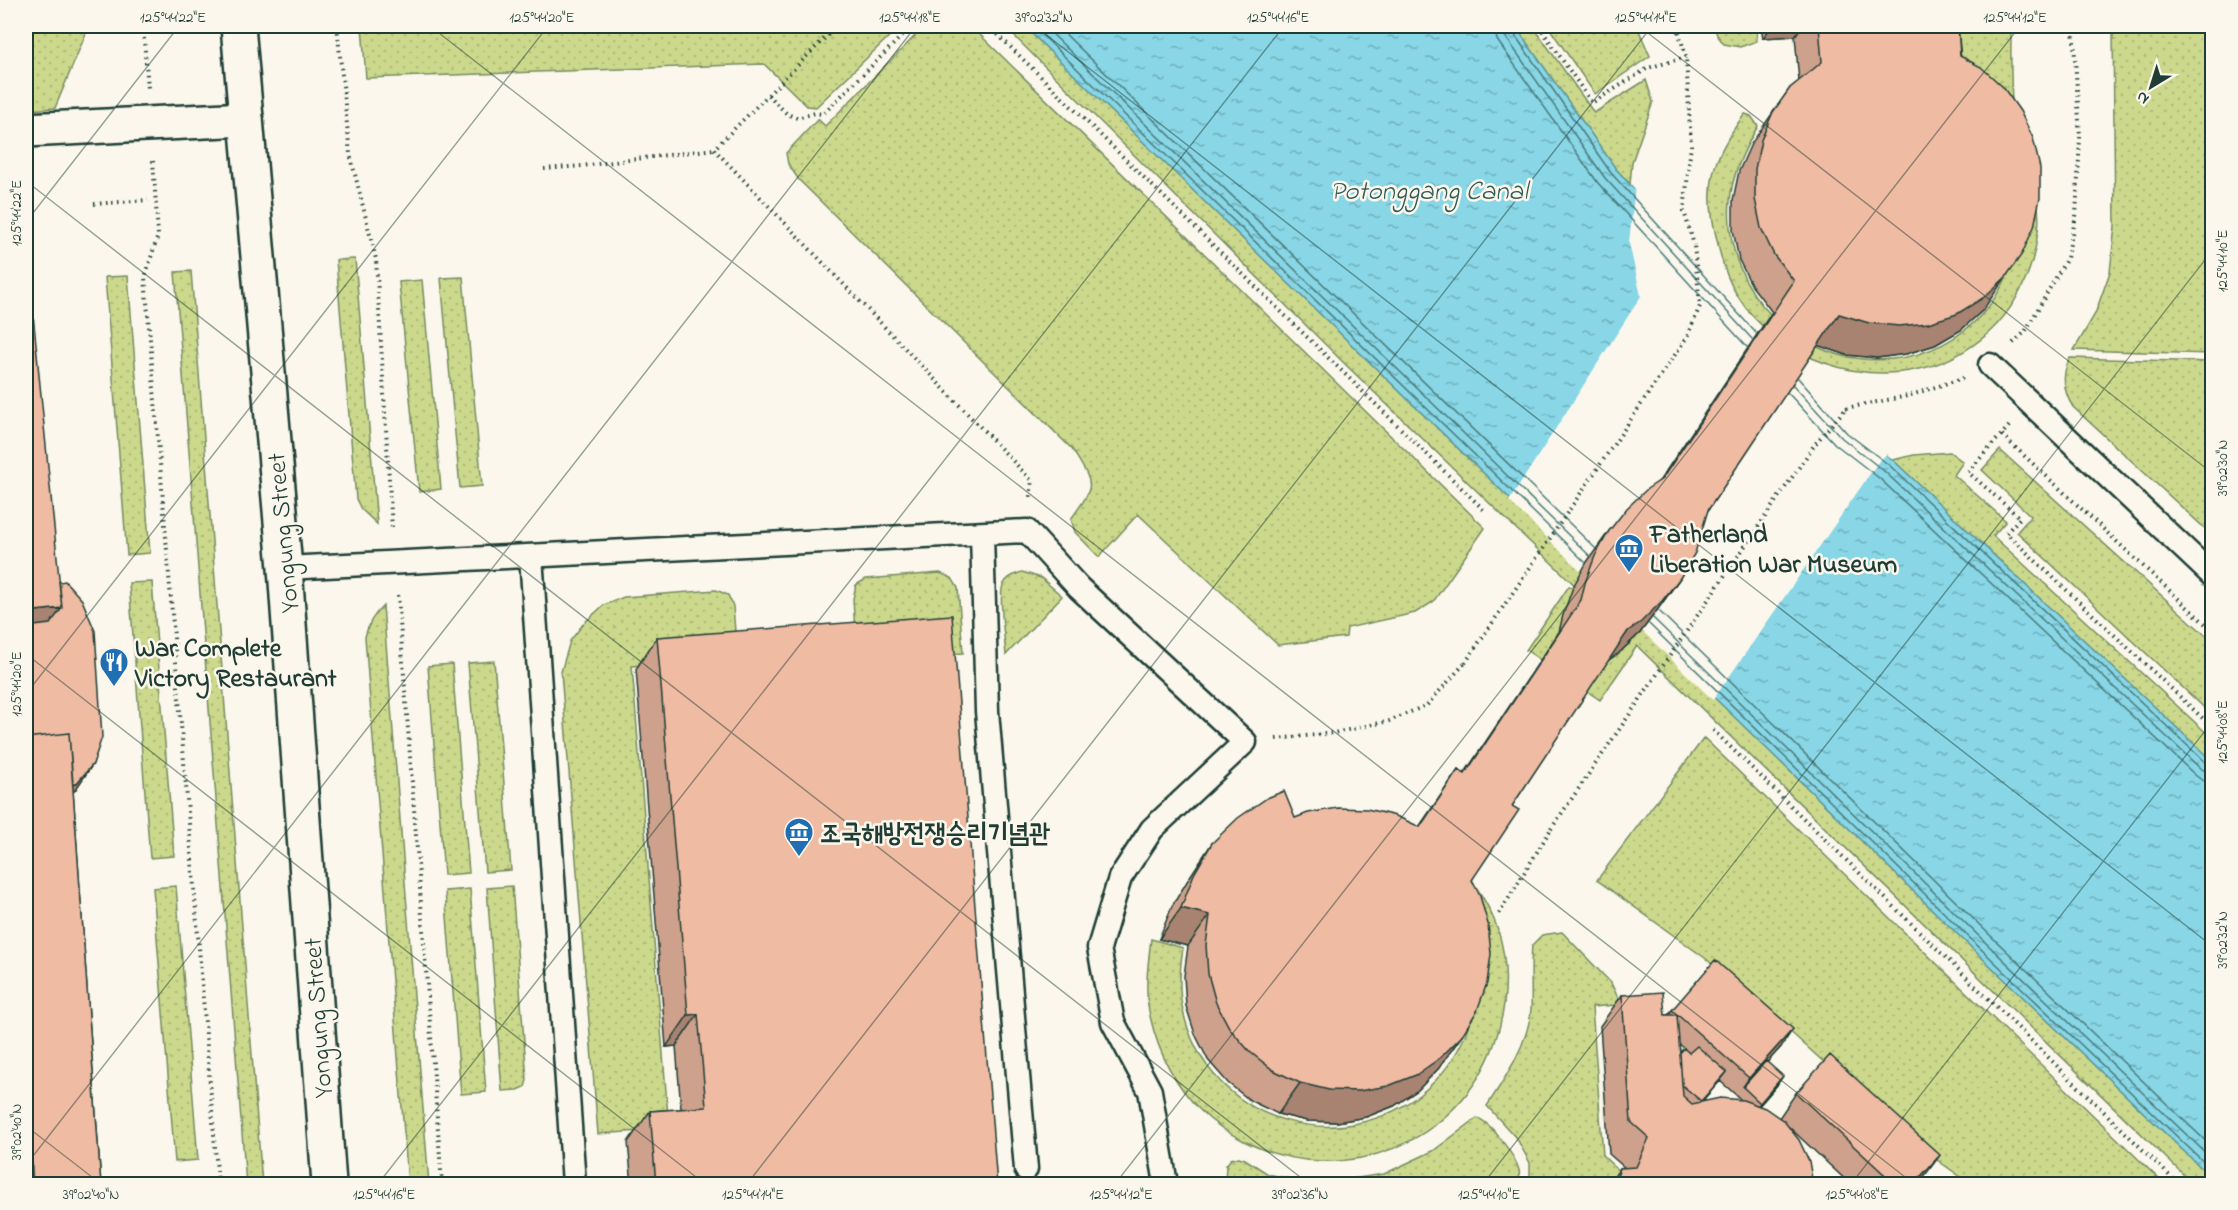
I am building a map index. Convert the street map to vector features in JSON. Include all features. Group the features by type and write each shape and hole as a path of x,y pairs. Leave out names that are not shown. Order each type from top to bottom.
{"main road":[{"name":"Yongung Street","path":"238,26 285,568 329,1185"},
{"path":"26,130 246,119"}],"lane":[{"path":"1990,365 2212,575"},
{"path":"285,568 1026,531 1079,588 1245,742 1152,829 1120,878 1099,948 1113,1022 1150,1091 1166,1185"},
{"path":"982,534 987,711 1026,1169"},
{"path":"531,556 574,1185"}],"path":[{"path":"143,26 158,235 145,277 218,1185"},
{"path":"337,26 350,154 376,259 395,564 441,1185"},
{"path":"544,169 714,149 837,26"},
{"path":"768,95 787,114 797,118 815,113 823,114 912,26"},
{"path":"989,26 1486,512"},
{"path":"1539,26 1592,103 1648,68 1686,57"},
{"path":"1245,742 1334,733 1389,721 1427,705 1465,663 1687,337 1700,306 1694,245 1684,211 1691,145 1686,57 1677,26"},
{"path":"1499,914 1551,829 1815,444 1846,408 1908,396 1957,381 1990,365 2025,332 2067,258 2076,216 2080,137 2073,26"},
{"path":"714,149 1032,481 1026,531"},
{"path":"94,204 148,200"},
{"path":"2030,403 1968,472 2020,518 2006,533 2212,727"},
{"path":"2001,435 2212,630"},
{"path":"1713,730 2178,1185"}],"green space":[{"path":"26,26 89,26 55,108 26,110"},
{"path":"362,26 900,26 816,107 807,106 764,64 366,78"},
{"path":"925,26 971,26 1485,528 1433,602 1415,613 1347,628 1346,637 1278,645 1138,514 1099,557 1075,532 1071,519 1089,491 1090,484 1085,470 1072,449 799,180 788,164 786,153 818,119 825,126"},
{"path":"1004,26 1024,26 1978,954 2212,1178 2212,1184 2192,1183 1637,646 1600,700 1526,650 1569,586 1584,594 1348,367"},
{"path":"1515,26 1533,26 1594,113 1646,80 1653,102 1632,162 1630,184 1616,169"},
{"path":"1548,26 1637,26 1650,56 1595,94"},
{"path":"1714,26 1756,26 1757,41 1740,47 1724,44"},
{"path":"2011,26 2011,80 2014,115 2037,196 2038,231 2030,269 2014,302 1992,329 1965,351 1934,365 1899,372 1863,372 1825,363 1799,352 1775,337 1754,318 1737,295 1724,268 1713,221 1711,188 1713,173 1725,144 1745,114 1751,116 1758,126 1733,181 1730,201 1731,235 1739,266 1754,294 1774,318 1799,337 1828,351 1859,359 1905,357 1942,345 1964,331 1988,307 2002,287 2015,258 1936,29"},
{"path":"2113,26 2212,26 2212,354 2074,350 2095,314 2110,272 2115,226"},
{"path":"355,259 377,524 361,509 356,499 336,260"},
{"path":"191,271 262,1184 246,1184 175,272"},
{"path":"128,276 150,553 127,555 105,277"},
{"path":"463,277 482,486 460,488 441,278"},
{"path":"422,280 441,489 419,492 399,282"},
{"path":"2070,358 2212,362 2212,535 2073,407 2064,383 2065,371"},
{"path":"2000,450 2212,641 2212,715 2017,532 2031,516 1982,470"},
{"path":"1950,452 1963,462 1954,475 2006,521 1993,536 2212,738 2212,761 1893,460 1914,455"},
{"path":"1022,572 1041,578 1062,596 1006,655 1001,609 1003,585 1014,575"},
{"path":"940,573 952,578 958,588 963,653 933,655 856,648 853,599 856,585 866,579"},
{"path":"152,582 174,856 150,858 129,583"},
{"path":"716,590 728,595 733,606 737,657 632,666 669,1129 598,1134 561,672 570,641 584,623 604,605 624,597"},
{"path":"383,606 429,1184 408,1184 365,637 371,620"},
{"path":"494,661 511,870 485,872 468,663"},
{"path":"452,664 469,873 444,875 428,666"},
{"path":"1704,738 2164,1184 1971,1184 1913,1143 1705,958 1597,880"},
{"path":"1473,881 1491,913 1502,944 1505,994 1500,1027 1478,1078 1454,1108 1426,1132 1393,1149 1357,1159 1320,1161 1283,1156 1246,1142 1222,1128 1201,1111 1183,1090 1163,1055 1148,1007 1147,987 1151,939 1183,948 1180,977 1182,1006 1196,1047 1220,1081 1250,1105 1286,1121 1325,1126 1364,1122 1402,1106 1436,1080 1453,1059 1462,1042 1470,1017 1470,1001 1455,909"},
{"path":"176,886 198,1160 175,1162 153,888"},
{"path":"512,886 527,1080 525,1087 502,1091 487,888"},
{"path":"470,889 486,1092 461,1094 445,891"},
{"path":"1562,932 1611,983 1618,998 1616,1005 1592,1007 1603,1156 1619,1171 1613,1184 1530,1184 1530,1163 1517,1139 1487,1106 1508,1072 1526,1035 1531,1010 1532,945 1542,935"},
{"path":"1477,1118 1495,1132 1507,1148 1519,1170 1519,1184 1225,1184 1226,1165 1231,1159 1239,1157 1268,1174 1296,1180 1331,1182 1384,1174 1433,1151"}],"water":[{"name":"Potonggang Canal","path":"1024,26 1515,26 1616,169 1851,429 1893,460 2212,761 2212,1178 1978,954"}],"pier":[{"path":"1635,185 1757,323 1853,426 1888,453 1879,461 1713,700 1509,501 1641,296 1629,243"}],"building":[{"name":"Fatherland Liberation War Museum","path":"1819,26 1958,26 1960,56 1981,67 2003,87 2020,111 2033,138 2040,168 2040,198 2034,227 2022,254 2005,278 1983,298 1957,314 1928,323 1899,326 1869,323 1839,314 1708,510 1695,553 1680,578 1662,601 1641,622 1628,631 1512,806 1519,810 1472,880 1480,896 1488,924 1491,954 1487,983 1477,1011 1461,1037 1440,1058 1416,1075 1388,1086 1359,1091 1329,1090 1300,1083 1273,1070 1250,1052 1230,1029 1216,1003 1208,974 1206,945 1210,915 1181,908 1194,874 1212,843 1238,818 1267,798 1284,791 1295,818 1308,813 1338,808 1367,809 1396,816 1420,827 1458,770 1465,774 1581,600 1595,556 1609,531 1627,508 1647,489 1662,479 1794,281 1774,255 1761,228 1755,199 1755,169 1761,140 1773,112 1790,88 1822,62"},
{"path":"26,243 62,608 26,612"},
{"path":"65,581 82,600 95,631 102,737 93,764 76,784 73,784 69,733 26,738 26,627 50,624 62,608 59,582"},
{"name":"조국해방전쟁승리기념관","path":"952,615 997,1185 656,1185 650,1111 706,1107 698,1014 688,1015 657,637"},
{"path":"69,733 101,1185 33,1185 26,1075 26,738"},
{"path":"1715,960 1793,1029 1749,1078 1672,1010"},
{"path":"1663,992 1665,1015 1677,1015 1683,1096 1692,1104 1720,1098 1743,1100 1765,1108 1784,1121 1799,1140 1809,1161 1813,1185 1618,1185 1617,1177 1620,1168 1636,1167 1649,1138 1631,1122 1622,995"},
{"path":"1697,1046 1727,1072 1701,1101 1682,1085 1680,1053 1684,1048 1689,1053"},
{"path":"1830,1055 1940,1155 1913,1185 1896,1185 1796,1093"},
{"path":"1766,1061 1783,1076 1760,1103 1743,1087"}],"place":[{"name":"Fatherland Liberation War Museum","path":"1629,574"},
{"name":"War Complete Victory Restaurant","path":"114,688"},
{"name":"조국해방전쟁승리기념관","path":"799,858"}]}
